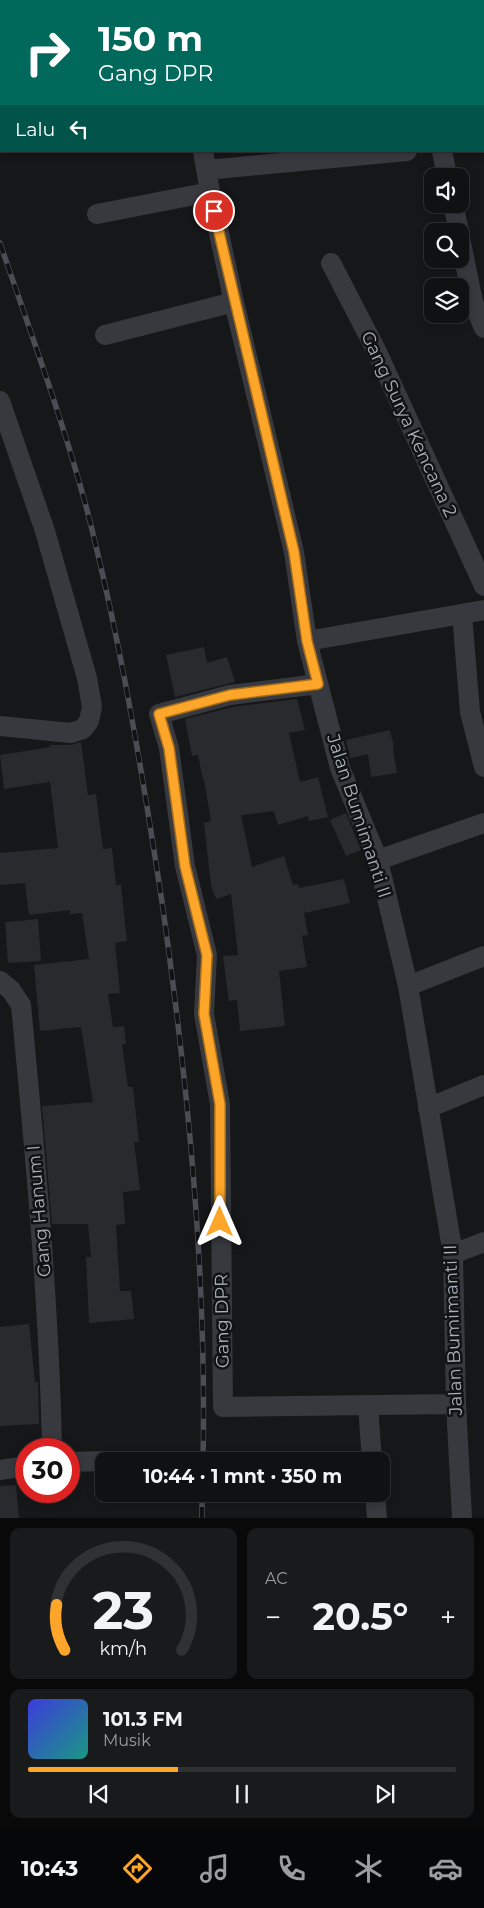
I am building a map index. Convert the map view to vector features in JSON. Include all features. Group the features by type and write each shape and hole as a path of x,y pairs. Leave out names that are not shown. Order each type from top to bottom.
{"street":[{"path":"205,160 385,152"},
{"path":"442,152 445,168"},
{"name":"Jalan Bumimanti II","path":"205,160 210,192 234,302 294,552 307,641 340,768 378,860 408,986 453,1254 456,1404 462,1518"},
{"path":"98,214 210,192"},
{"name":"Gang Surya Kencana 2","path":"331,263 376,350 484,586"},
{"path":"469,268 479,301 484,328"},
{"path":"105,335 234,302"},
{"path":"0,401 45,531 87,678 92,708 89,720 84,728 71,733 0,726"},
{"path":"307,641 484,610"},
{"path":"462,614 470,712 484,767"},
{"name":"Gang DPR","path":"318,684 230,695 159,714 169,748 185,866 207,955 204,1014 220,1104 223,1407 368,1405"},
{"path":"378,860 484,822"},
{"path":"408,986 484,956"},
{"name":"Gang Hanum I","path":"0,981 11,990 21,1005 45,1271 50,1356 52,1438"},
{"path":"428,1108 484,1085"},
{"path":"453,1254 484,1242"},
{"path":"371,1452 368,1405 456,1404"},
{"path":"80,1462 95,1462"},
{"path":"0,1470 15,1468"},
{"path":"376,1502 377,1518"}],"building":[{"path":"204,647 207,663 227,657 235,682 175,697 166,655"},
{"path":"297,699 305,730 289,733 300,782 318,777 328,817 309,821 308,816 278,825 274,811 241,815 252,867 284,856 293,885 299,884 299,888 344,879 350,903 304,913 308,935 302,936 307,967 279,971 285,1026 240,1031 237,1000 229,1001 223,956 238,955 231,894 216,899 211,885 204,823 211,821 198,755 192,756 185,719 232,707"},
{"path":"390,730 397,773 371,777 368,754 350,758 346,740"},
{"path":"81,742 88,795 96,794 103,849 112,848 116,885 121,885 127,941 115,943 120,993 108,994 113,1027 124,1026 126,1044 122,1044 128,1087 133,1087 139,1142 134,1142 140,1190 123,1192 125,1224 116,1225 120,1291 131,1291 134,1319 89,1323 86,1257 91,1257 88,1224 52,1224 42,1106 93,1102 81,1027 40,1031 34,965 89,959 82,913 70,914 70,910 29,915 25,883 0,885 0,853 58,848 50,782 4,789 0,755 50,747 50,745 70,745"},
{"path":"346,813 361,850 346,856 330,820"},
{"path":"38,919 41,961 8,963 5,922"},
{"path":"29,1324 35,1382 38,1382 39,1424 0,1426 0,1327"},
{"path":"15,1485 15,1503 18,1503 19,1518 0,1518 0,1486"}],"railway":[{"path":"0,243 57,409 87,510 120,656 146,803 162,902 180,1041 194,1181 202,1321 203,1452"},
{"path":"202,1502 202,1518"}],"route":[{"path":"214,211 294,552 307,641 318,684 230,695 159,714 169,748 185,866 207,955 204,1014 220,1104 220,1222"}]}
